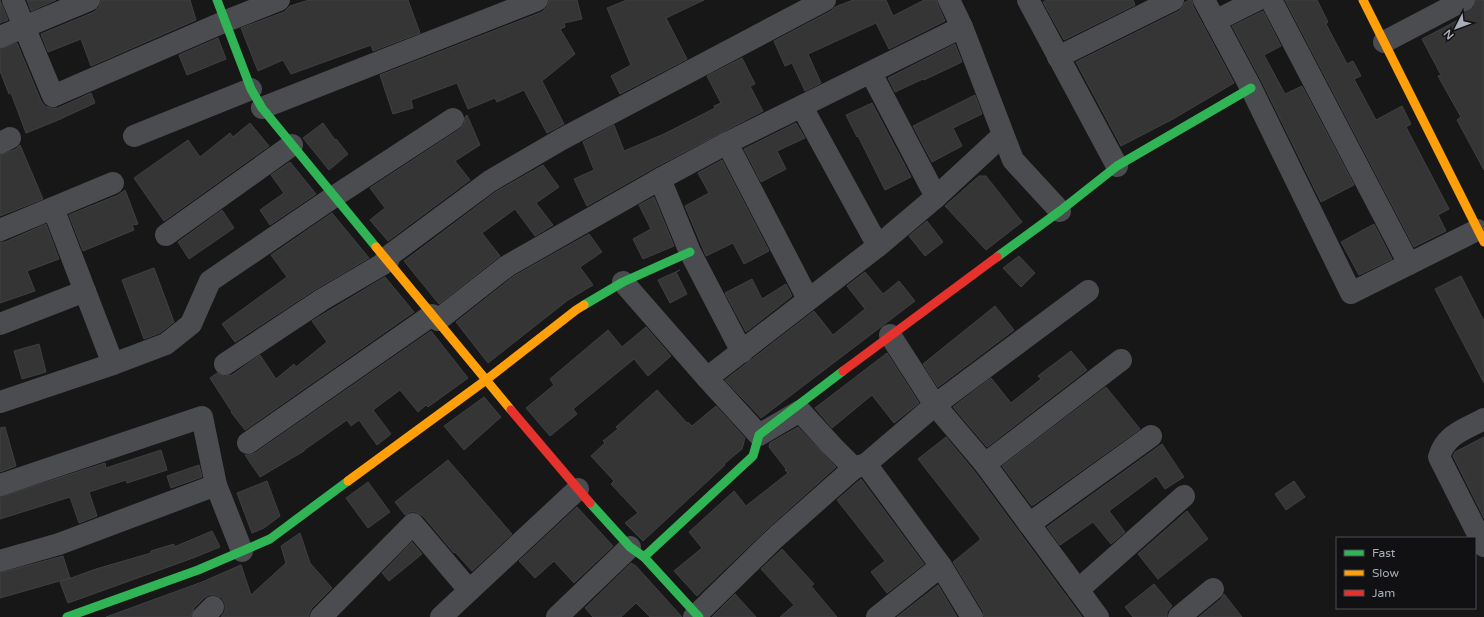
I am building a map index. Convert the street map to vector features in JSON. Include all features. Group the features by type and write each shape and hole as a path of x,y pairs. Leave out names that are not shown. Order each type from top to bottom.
{"street":[{"path":"13,0 53,96 226,21 279,0"},
{"path":"0,37 23,26 89,0"},
{"path":"217,0 251,89 262,108 486,380 578,489 697,616 775,538 860,466 935,405 1088,291"},
{"path":"262,108 537,0"},
{"path":"225,364 323,299 387,260 490,181 562,139 825,0"},
{"path":"949,0 962,27 1013,160 1060,211"},
{"path":"1028,0 1117,166"},
{"path":"1058,57 1174,0"},
{"path":"1204,0 1251,88 1351,293 1409,264 1481,236 1363,0"},
{"path":"1215,21 1257,0"},
{"path":"1271,0 1409,264"},
{"path":"1384,42 1435,7 1464,0"},
{"path":"248,443 435,318 507,266 660,178 962,27"},
{"path":"871,72 936,197"},
{"path":"557,617 753,456 759,436 890,335 1060,211 1117,166 1251,88"},
{"path":"134,136 251,89"},
{"path":"802,107 878,246"},
{"path":"0,402 113,364 166,344 191,324 210,282 335,196 453,119"},
{"path":"707,378 878,246 936,197 1003,135"},
{"path":"727,144 808,299"},
{"path":"166,235 292,145"},
{"path":"660,178 690,252 742,352"},
{"path":"0,230 113,183"},
{"path":"52,208 113,364"},
{"path":"67,617 198,570 270,539 486,380 576,310 623,282 690,252"},
{"path":"623,282 759,436"},
{"path":"0,324 85,292"},
{"path":"890,335 935,405 985,464 1098,617"},
{"path":"985,464 1121,360"},
{"path":"759,436 800,411 832,446 860,466 941,566 972,617"},
{"path":"0,485 202,417 216,484 242,551"},
{"path":"1484,419 1450,437 1442,447 1439,457 1484,546"},
{"path":"1029,524 1151,436"},
{"path":"0,561 59,544 216,484"},
{"path":"441,617 578,489"},
{"path":"1078,590 1184,496"},
{"path":"321,617 413,524 469,590"},
{"path":"877,617 941,566"},
{"path":"1179,617 1213,589"}],"building":[{"path":"0,0 8,20 0,23"},
{"path":"27,0 56,0 31,11"},
{"path":"101,0 190,0 196,20 91,66 81,39 48,52 41,34 94,12 99,7"},
{"path":"309,0 408,0 420,33 373,51 371,45 291,74 283,60 258,71 241,28 284,12 290,6"},
{"path":"549,0 577,0 582,19 564,23 565,27 560,29 575,54 542,81 564,124 547,133 524,90 497,102 495,98 468,109 457,83 411,100 413,108 393,114 380,75 542,12 547,7"},
{"path":"627,0 704,0 666,18 687,59 620,94 611,76 631,65 607,8"},
{"path":"853,0 886,0 893,16 924,0 937,0 945,21 889,49 876,23 808,54 821,83 805,91 792,63 785,66 774,41 831,11 835,7"},
{"path":"1047,0 1133,0 1135,5 1064,40 1043,2"},
{"path":"1192,0 1193,6 1234,83 1173,119 1121,146 1076,62 1179,11 1185,2"},
{"path":"1285,0 1317,0 1328,22 1326,24 1347,64 1353,61 1361,76 1354,79 1376,120 1402,106 1411,124 1406,127 1449,209 1438,215 1446,231 1414,247"},
{"path":"1476,0 1484,0 1484,170 1457,120 1461,117 1438,76 1441,75 1422,39 1462,18 1461,16 1474,7"},
{"path":"1263,11 1281,46 1264,55 1285,94 1302,86 1354,185 1321,202 1262,82 1232,26"},
{"path":"218,38 226,59 187,75 179,55"},
{"path":"17,43 41,101 45,106 58,108 91,93 95,103 26,133 11,93 9,94 0,71 0,49"},
{"path":"955,44 962,62 895,92 888,78"},
{"path":"742,58 755,84 750,86 763,111 654,168 587,206 574,179 594,170 583,142 614,125 624,151 664,134 715,108 714,106 721,103 707,76"},
{"path":"975,95 982,114 953,128 962,146 932,162 913,126"},
{"path":"872,103 911,177 885,190 846,115"},
{"path":"467,115 480,145 455,161 470,180 388,241 370,220 385,208 370,188 460,129 464,124 465,117"},
{"path":"250,123 269,146 164,221 134,178 188,140 200,157 230,133 233,137"},
{"path":"323,123 335,140 336,139 348,154 329,170 303,138"},
{"path":"796,123 805,138 777,151 786,169 761,182 744,149"},
{"path":"20,145 43,199 0,216 0,155 16,149"},
{"path":"722,160 769,251 744,264 733,243 706,256 685,206 709,193 698,173"},
{"path":"290,162 316,194 270,225 260,210 284,193 271,175"},
{"path":"543,165 559,187 536,203 553,225 535,236 515,209 482,233 500,256 439,304 404,261 497,191"},
{"path":"979,176 986,176 1022,222 986,250 945,206"},
{"path":"125,190 138,224 132,225 134,230 83,251 69,215 118,195"},
{"path":"654,197 674,246 643,259 633,239 651,229 639,205"},
{"path":"222,210 234,228 189,259 178,242"},
{"path":"332,213 369,258 316,289 235,342 222,324 287,277 271,255"},
{"path":"927,221 943,242 925,256 909,236"},
{"path":"46,224 59,259 27,271 35,291 0,303 0,242 5,242"},
{"path":"1374,224 1392,259 1359,275 1341,242"},
{"path":"589,234 602,252 580,267 593,285 568,300 488,363 456,322 514,276"},
{"path":"1019,256 1035,273 1021,287 1003,268"},
{"path":"154,268 174,322 160,333 144,339 122,280"},
{"path":"680,270 676,272 687,294 670,303 658,280"},
{"path":"865,272 883,294 899,281 915,301 761,418 725,380 814,311 833,335 865,309 847,286"},
{"path":"1461,276 1484,321 1484,383 1435,289"},
{"path":"385,277 414,312 245,430 231,412 210,378 217,373 225,376 232,375 260,355 276,379 294,364 296,367 327,342 312,321"},
{"path":"752,279 762,299 786,284 792,296 746,332 725,293"},
{"path":"995,306 1014,330 938,387 923,364"},
{"path":"646,327 671,356 648,376 634,359 573,409 577,414 550,436 526,408 554,385 550,379 608,330 622,347"},
{"path":"431,331 468,378 428,407 426,405 418,412 400,390 373,410 391,434 377,445 359,420 351,426 347,420 304,451 260,477 245,455 255,453"},
{"path":"39,344 46,372 22,379 14,351"},
{"path":"1071,351 1087,370 987,447 953,407 991,378 1011,403 1041,379 1038,376"},
{"path":"887,353 919,403 894,423 872,395 832,428 815,408"},
{"path":"1106,387 1140,429 1032,506 1002,466"},
{"path":"657,390 687,423 688,422 692,426 716,406 745,438 742,449 724,464 725,465 643,541 625,523 638,513 611,484 614,481 591,456 605,443 603,441 618,429 616,427"},
{"path":"484,397 501,417 464,450 444,426"},
{"path":"5,427 16,466 0,472 0,428"},
{"path":"798,427 836,467 767,529 697,596 674,571 702,548 689,532 734,491 746,506 788,473 769,447 770,443"},
{"path":"946,437 975,472 1082,617 984,617 983,611 953,562 980,540 980,538 918,459"},
{"path":"1484,437 1484,518 1453,456 1455,452"},
{"path":"1162,444 1184,477 1165,489 1156,476 1109,511 1125,532 1111,544 1093,522 1060,545 1047,527"},
{"path":"161,450 167,470 127,483 126,480 89,492 97,516 79,523 70,497 0,519 0,497 105,463 106,468"},
{"path":"448,460 512,534 472,571 455,552 454,553 423,516 416,512 410,512 405,515 395,502"},
{"path":"199,465 202,477 171,488 167,476"},
{"path":"861,479 924,564 887,593 871,572 885,561 837,500"},
{"path":"267,481 280,516 264,528 252,533 237,493"},
{"path":"1294,481 1305,497 1286,510 1275,494"},
{"path":"368,482 390,512 368,528 346,498"},
{"path":"577,507 613,546 574,583 554,561 535,578 519,561"},
{"path":"1187,511 1208,539 1158,579 1138,554"},
{"path":"212,531 220,547 68,603 60,582 96,569 151,553 151,551 174,544 174,547"},
{"path":"300,533 310,563 332,588 312,608 309,613 309,617 221,617 225,611 225,604 222,598 216,595 209,595 194,608 191,617 106,617 202,582 241,565 251,595 286,563 281,546"},
{"path":"412,542 422,554 389,581 382,573"},
{"path":"782,549 814,584 811,586 837,617 780,617 794,605 761,569"},
{"path":"63,556 70,578 0,598 0,573"},
{"path":"631,563 636,566 682,617 650,617 636,603 621,617 593,617 585,608"},
{"path":"1154,584 1172,606 1167,612 1167,617 1133,617 1125,607"},
{"path":"938,585 957,617 897,617"},
{"path":"735,594 756,617 712,617"},
{"path":"1224,594 1242,617 1199,617 1221,599"}],"traffic: fast":[{"path":"217,0 251,89 262,108 376,247"},
{"path":"997,257 1060,211 1117,166 1251,88"},
{"path":"584,305 623,282 690,252"},
{"path":"644,557 753,456 759,435 843,371"},
{"path":"67,617 198,570 270,539 348,481"},
{"path":"590,503 630,547 644,557 699,617"}],"traffic: slow":[{"path":"1363,0 1484,242"},
{"path":"376,247 511,410"},
{"path":"348,481 486,380 584,305"}],"traffic: jam":[{"path":"843,371 997,257"},
{"path":"511,410 590,503"}]}
